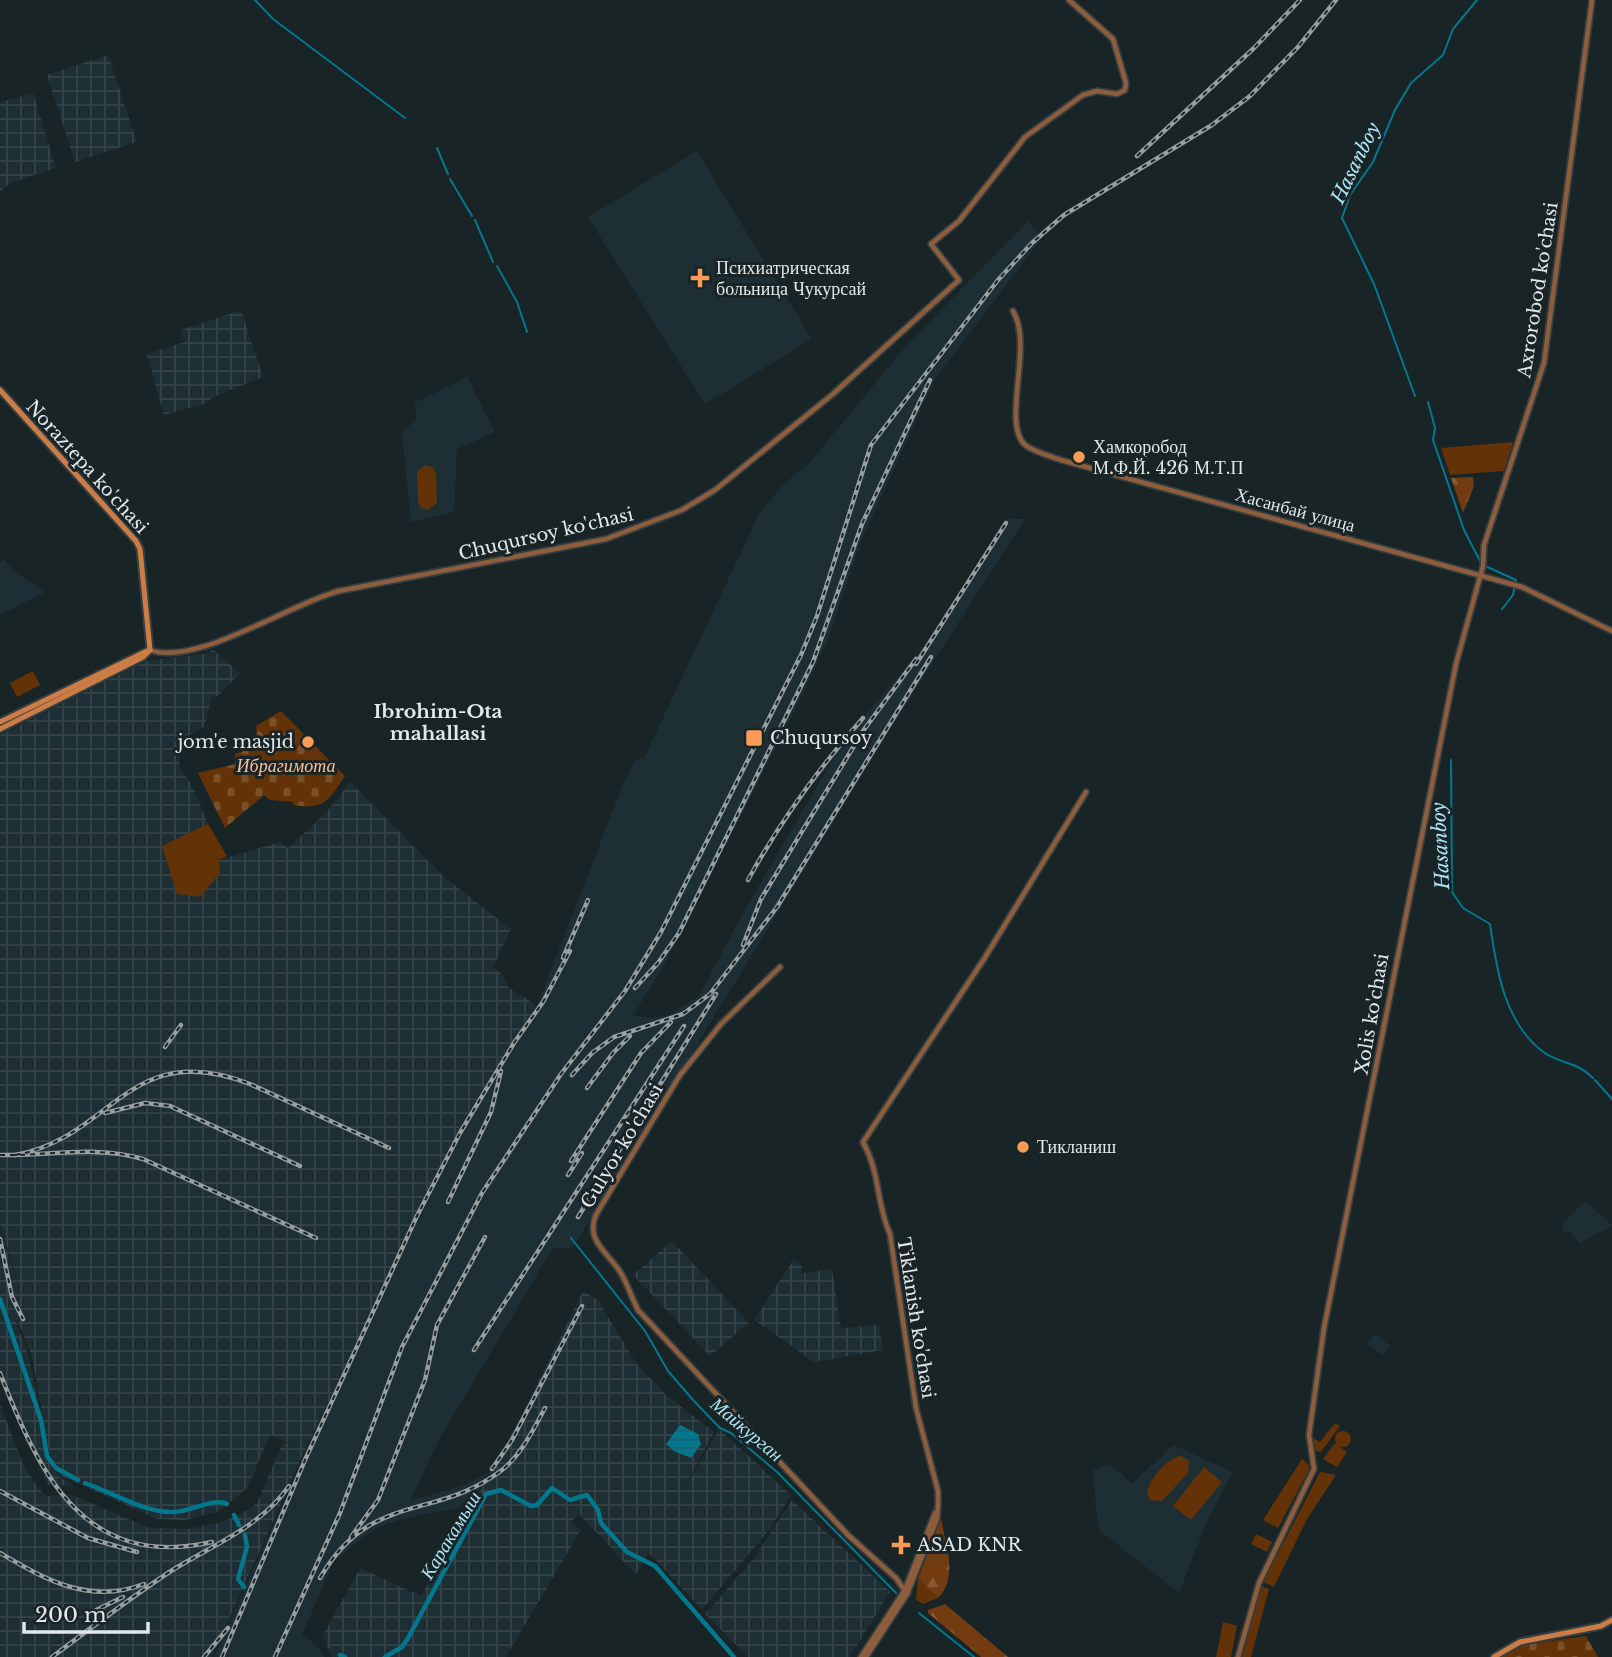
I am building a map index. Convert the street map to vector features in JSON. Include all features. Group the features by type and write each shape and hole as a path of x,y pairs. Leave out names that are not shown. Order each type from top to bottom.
{"main road":[{"name":"Noraztepa ko'chasi","path":"0,390 136,541 140,549 150,650"},
{"path":"0,722 126,659 150,650"},
{"path":"0,729 143,657 150,650"},
{"path":"1494,1657 1520,1642 1601,1626 1612,1620"}],"street":[{"name":"Chuqursoy ko'chasi","path":"150,650 204,646 329,593 606,539 666,518 715,490 833,394 960,279 932,244 958,221 1021,140 1083,95 1097,91 1122,93 1126,86 1115,43 1069,0"},
{"name":"Axrorobod ko'chasi","path":"1480,577 1484,545 1544,363 1592,0"},
{"name":"Хасанбай улица","path":"1013,310 1022,362 1017,433 1028,447 1061,460 1522,587 1612,631"},
{"name":"Xolis ko'chasi","path":"1238,1657 1259,1583 1313,1471 1309,1435 1324,1328 1456,664 1480,577"},
{"name":"Tiklanish ko'chasi","path":"906,1592 937,1519 939,1502 916,1408 890,1234 885,1223 875,1166 863,1142 1086,792"},
{"name":"Gulyor ko'chasi","path":"780,967 722,1024 680,1075 597,1213 592,1223 593,1233 603,1252 620,1272 638,1310 848,1535 896,1578 906,1592"},
{"path":"863,1657 906,1592"}],"shaded area":[{"path":"108,55 137,142 75,162 47,75"},
{"path":"33,93 56,168 10,183 0,192 0,102"},
{"name":"Психиатрическая больница Чукурсай","path":"697,151 812,339 705,404 588,217"},
{"name":"Chuqursoy","path":"1028,221 1042,238 935,379 861,542 826,644 792,716 661,971 633,1015 652,1018 668,1015 699,996 744,911 846,737 930,640 1008,518 1025,519 885,737 572,1249 553,1248 441,1436 410,1501 464,1485 488,1473 469,1506 401,1519 374,1529 334,1561 302,1635 316,1645 324,1657 214,1657 307,1450 478,1098 537,1006 624,782 636,759 644,758 759,514 784,484 811,461 905,347"},
{"path":"241,310 263,377 215,396 204,404 164,415 147,354 185,342 181,330"},
{"path":"467,377 495,432 457,449 454,512 411,522 402,432 417,419 414,403"},
{"path":"4,560 14,571 45,592 0,615 0,562"},
{"path":"212,649 240,673 218,696 212,697 204,727 180,740 179,757 180,768 193,787 208,824 162,846 219,860 280,842 288,848 325,814 350,782 444,877 511,929 493,968 503,975 508,987 537,1006 478,1097 305,1450 212,1657 0,1657 0,1404 24,1466 47,1496 72,1495 147,1527 187,1529 223,1522 251,1508 257,1503 283,1442 300,1448 270,1435 248,1487 220,1511 186,1520 157,1519 59,1475 49,1452 32,1356 18,1322 25,1314 16,1321 29,1357 48,1455 58,1476 74,1486 48,1485 0,1379 0,1229 24,1303 0,1224 0,735 146,661 210,653"},
{"path":"1585,1201 1612,1225 1580,1244 1570,1231 1565,1233 1562,1225"},
{"path":"672,1241 749,1323 710,1356 633,1275"},
{"path":"794,1259 801,1264 803,1273 832,1269 841,1328 879,1325 883,1350 814,1362 754,1320"},
{"path":"583,1291 598,1300 636,1363 667,1396 714,1432 678,1500 719,1429 791,1495 770,1529 702,1610 649,1553 636,1575 579,1514 571,1522 581,1530 506,1657 332,1657 323,1635 360,1568 421,1596 516,1426"},
{"path":"1375,1334 1390,1346 1383,1355 1367,1344"},
{"path":"1173,1445 1233,1472 1208,1519 1179,1593 1099,1530 1092,1471 1110,1464 1132,1484"},
{"path":"792,1500 890,1592 850,1657 748,1657 705,1614 754,1558"}],"green space":[{"path":"1513,442 1504,471 1450,475 1441,448"},
{"path":"425,465 432,467 436,473 437,503 428,510 421,508 418,501 417,472"},
{"path":"1473,477 1474,486 1463,513 1451,478"},
{"path":"33,671 40,685 17,697 10,683"},
{"name":"Ибрагимота","path":"281,711 345,776 330,797 319,804 293,805 293,802 270,800 264,795 225,828 198,773 235,764 235,754 258,746 256,726"},
{"path":"208,824 227,856 219,860 220,873 200,897 177,894 162,846"},
{"path":"1335,1423 1340,1426 1321,1452 1316,1451 1311,1443 1311,1436 1320,1442"},
{"path":"1343,1431 1349,1433 1349,1445 1343,1447 1337,1445 1335,1439 1337,1433"},
{"path":"1335,1443 1347,1452 1337,1467 1323,1459"},
{"path":"1182,1456 1189,1461 1188,1473 1162,1501 1150,1500 1147,1493 1156,1475 1171,1460"},
{"path":"1302,1459 1309,1465 1309,1470 1278,1528 1263,1520"},
{"path":"1204,1467 1222,1482 1191,1520 1173,1506"},
{"path":"1320,1472 1336,1475 1307,1519 1274,1587 1263,1582"},
{"path":"941,1518 949,1570 948,1580 938,1598 918,1579"},
{"path":"1256,1534 1272,1542 1267,1552 1251,1544"},
{"path":"918,1579 938,1598 923,1604 916,1600"},
{"path":"1261,1586 1269,1589 1251,1657 1242,1657"},
{"path":"945,1604 1008,1657 981,1657 928,1613 928,1610"},
{"path":"1223,1622 1237,1626 1231,1657 1216,1657"},
{"path":"1586,1636 1598,1657 1500,1657 1522,1645"}],"water":[{"path":"680,1425 698,1434 701,1444 691,1458 674,1451 666,1444"}],"waterway":[{"path":"255,0 273,19 405,118"},
{"name":"Hasanboy","path":"1415,396 1374,284 1342,218 1350,195 1373,162 1395,110 1411,83 1443,55 1453,29 1477,0"},
{"path":"437,148 448,174"},
{"path":"450,179 472,216"},
{"path":"475,220 493,262"},
{"path":"497,266 517,302 527,332"},
{"name":"Hasanboy","path":"1428,402 1435,428 1433,440 1464,530 1480,561"},
{"name":"Hasanboy","path":"1483,565 1516,580 1513,595 1502,609"},
{"name":"Hasanboy","path":"1451,760 1452,892 1463,908 1490,924 1504,993 1510,1009 1529,1039 1548,1055 1580,1068 1593,1078"},
{"name":"Hasanboy","path":"1595,1080 1612,1099"},
{"name":"Майкурган","path":"571,1238 645,1331 668,1371 693,1400 720,1428 731,1433 777,1472 896,1593"},
{"name":"Каракамыш","path":"0,1299 41,1420 47,1456 56,1468 78,1480"},
{"name":"Каракамыш","path":"85,1483 140,1506 163,1511 180,1511 216,1502 227,1504"},
{"name":"Каракамыш","path":"385,1657 402,1647 408,1638 486,1494 501,1490 531,1506 537,1505 552,1488 570,1500 587,1495 598,1510 601,1523 627,1552 655,1566 734,1657"},
{"name":"Каракамыш","path":"234,1515 239,1525"},
{"name":"Каракамыш","path":"244,1587 238,1579 247,1547 245,1535"},
{"name":"Майкурган","path":"919,1613 974,1657"},
{"name":"Каракамыш","path":"340,1655 345,1657"}],"railway":[{"path":"1137,156 1253,49 1300,0"},
{"path":"275,1657 340,1513 402,1347 482,1193 561,1074 625,991 661,932 801,655 817,616 871,445 998,280 1032,243 1064,215 1212,125 1250,96 1298,47 1336,0"},
{"path":"635,988 658,963 679,933 813,662 862,524 930,380"},
{"path":"916,664 1006,523"},
{"path":"572,1075 592,1053 614,1037 683,1014 710,994 777,907 931,657"},
{"path":"743,945 761,899 863,731 916,659"},
{"path":"748,880 801,796 863,718"},
{"path":"563,958 588,900"},
{"path":"222,1657 305,1460 417,1216 460,1133 514,1043 543,1002 570,951"},
{"path":"578,1217 716,994"},
{"path":"571,1161 641,1053 671,1022"},
{"path":"165,1047 181,1025"},
{"path":"474,1350 684,1026"},
{"path":"587,1088 613,1053 630,1036"},
{"path":"448,1202 491,1112 501,1071"},
{"path":"15,1155 48,1145 76,1130 148,1081 176,1073 209,1073 250,1084 389,1148"},
{"path":"105,1113 145,1103 170,1106 300,1166"},
{"path":"0,1155 90,1152 143,1159 316,1238"},
{"path":"568,1175 582,1153"},
{"path":"351,1537 378,1500 425,1380 437,1325 485,1237"},
{"path":"0,1239 12,1297 23,1319"},
{"path":"492,1469 512,1440 582,1306"},
{"path":"0,1373 32,1446 50,1478 73,1506 99,1528 130,1542 168,1547 212,1542"},
{"path":"320,1578 340,1550 360,1531 405,1510 477,1486 502,1470 521,1449 545,1408"},
{"path":"52,1657 156,1581 250,1524 265,1513 289,1486"},
{"path":"0,1491 88,1538 137,1552"},
{"path":"0,1553 52,1580 87,1591 124,1590 144,1584"},
{"path":"92,1612 123,1597"},
{"path":"204,1657 228,1628"}],"place":[{"name":"Психиатрическая больница Чукурсай","path":"700,278"},
{"name":"Хамкоробод М.Ф.Й. 426 М.Т.П","path":"1079,457"},
{"name":"Chuqursoy","path":"754,738"},
{"name":"jom'e masjid","path":"308,742"},
{"name":"Тикланиш","path":"1023,1147"},
{"name":"ASAD KNR","path":"901,1545"}],"district":[{"name":"Ibrohim-Ota mahallasi","path":"438,722"}]}
